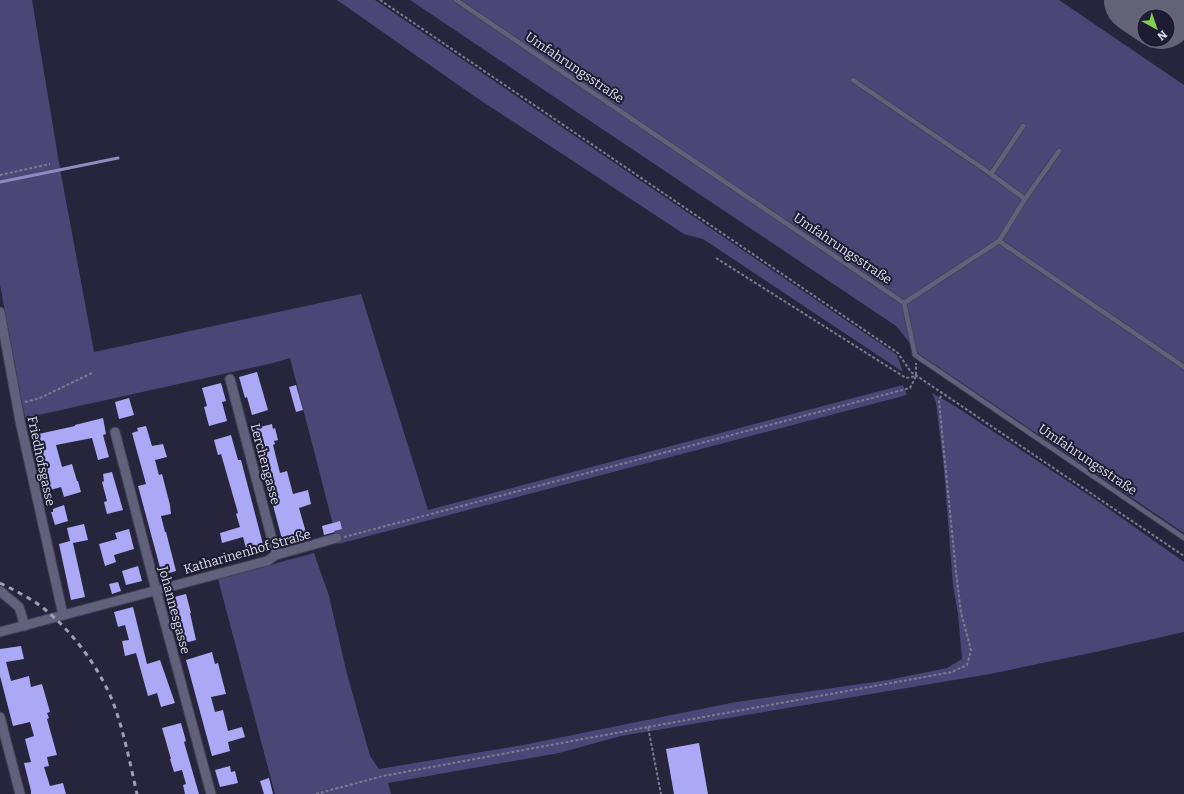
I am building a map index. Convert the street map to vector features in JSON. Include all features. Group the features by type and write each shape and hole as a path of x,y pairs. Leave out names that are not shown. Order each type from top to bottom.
{"street":[{"name":"Friedhofsgasse","path":"0,312 16,404 62,615"},
{"name":"Lerchengasse","path":"230,379 276,555"},
{"name":"Johannesgasse","path":"115,432 211,794"},
{"name":"Katharinenhof Straße","path":"0,632 267,561 276,555 338,538"},
{"path":"0,591 19,607 25,626"},
{"path":"0,717 20,794"}],"lane":[{"name":"Umfahrungsstraße","path":"456,0 904,303"},
{"path":"854,80 1025,199"},
{"path":"991,174 1023,126"},
{"path":"915,355 904,303 998,241 1025,199 1059,151"},
{"path":"998,241 1184,367"},
{"name":"Umfahrungsstraße","path":"915,355 1184,538"}],"path":[{"path":"380,0 898,353 911,372 916,376 942,392 1184,556"},
{"path":"0,175 50,164"},
{"path":"716,258 906,378 916,376"},
{"path":"338,538 910,388 916,376 915,355"},
{"path":"16,404 40,398 92,373"},
{"path":"316,794 383,776 952,672 967,665 971,650 961,613 956,572 939,402 942,392"},
{"path":"648,727 661,794"}],"shaded area":[{"path":"0,0 32,0 59,163 94,352 361,294 428,510 903,385 907,395 338,544 290,358 25,418 0,285"},
{"path":"337,0 375,0 897,355 903,372 703,239 684,234 474,96"},
{"path":"410,0 1059,0 1184,85 1184,533 919,354 896,326"},
{"path":"932,393 955,406 1102,504 1184,562 1184,632 990,674 621,736 559,753 388,783 391,794 275,794 218,579 314,553 329,596 346,670 370,756 379,769 523,745 736,702 888,680 947,668 962,659 958,614 953,585 944,469 936,402"}],"building":[{"path":"257,372 268,410 252,415 239,377"},
{"path":"221,383 226,401 222,402 227,421 209,426 204,407 207,406 202,388"},
{"path":"296,385 303,410 296,412 289,387"},
{"path":"129,398 134,415 119,419 115,402"},
{"path":"103,418 106,434 103,435 109,457 98,460 92,438 56,445 62,467 72,464 81,492 64,497 61,487 47,491 34,435"},
{"path":"272,424 273,429 275,428 278,440 274,441 275,444 273,445 280,473 287,471 293,494 308,490 311,504 299,508 307,536 283,543 260,456 262,455 262,451 256,428"},
{"path":"146,426 152,446 163,444 167,457 155,460 159,475 162,474 170,505 171,514 161,516 176,571 162,575 138,486 146,484 132,433 138,431 137,428"},
{"path":"231,435 238,460 241,460 264,548 247,552 243,537 222,543 220,533 240,527 236,514 238,513 221,454 218,455 214,440"},
{"path":"112,472 123,510 107,514 104,502 107,501 102,482 104,481 103,474"},
{"path":"64,505 68,521 55,525 51,512 53,512 53,509"},
{"path":"340,521 342,529 324,535 322,526"},
{"path":"84,524 88,540 73,543 85,597 71,600 59,544 70,541 67,528"},
{"path":"129,529 134,549 114,555 116,562 105,566 99,544 117,539 115,533"},
{"path":"138,566 142,581 126,585 122,571"},
{"path":"118,582 121,591 112,594 109,584"},
{"path":"186,594 196,640 181,644 170,598"},
{"path":"133,607 147,664 160,660 175,703 161,707 157,693 148,696 136,653 125,656 122,641 129,640 125,625 118,627 114,612"},
{"path":"21,646 24,659 6,662 11,681 29,676 31,687 42,684 50,712 47,713 49,718 47,719 57,755 47,757 49,766 44,767 50,786 63,783 66,794 31,794 24,763 31,762 25,739 34,736 30,722 13,726 0,676 0,649"},
{"path":"212,652 215,664 218,663 226,694 211,697 215,712 223,710 228,731 242,727 245,737 228,742 230,751 212,756 186,660"},
{"path":"181,723 186,741 184,742 199,794 185,794 183,785 186,784 182,770 174,772 162,728"},
{"path":"699,743 708,794 674,794 666,749"},
{"path":"230,766 231,772 235,771 238,783 220,787 215,770"},
{"path":"269,778 273,794 264,794 260,781"}],"waterway":[{"path":"0,182 118,158"}],"runway":[{"path":"1137,0 1149,8"}],"railway":[{"path":"0,583 31,599 47,611 70,634 90,660 107,688 117,713 124,736 137,794"}]}
